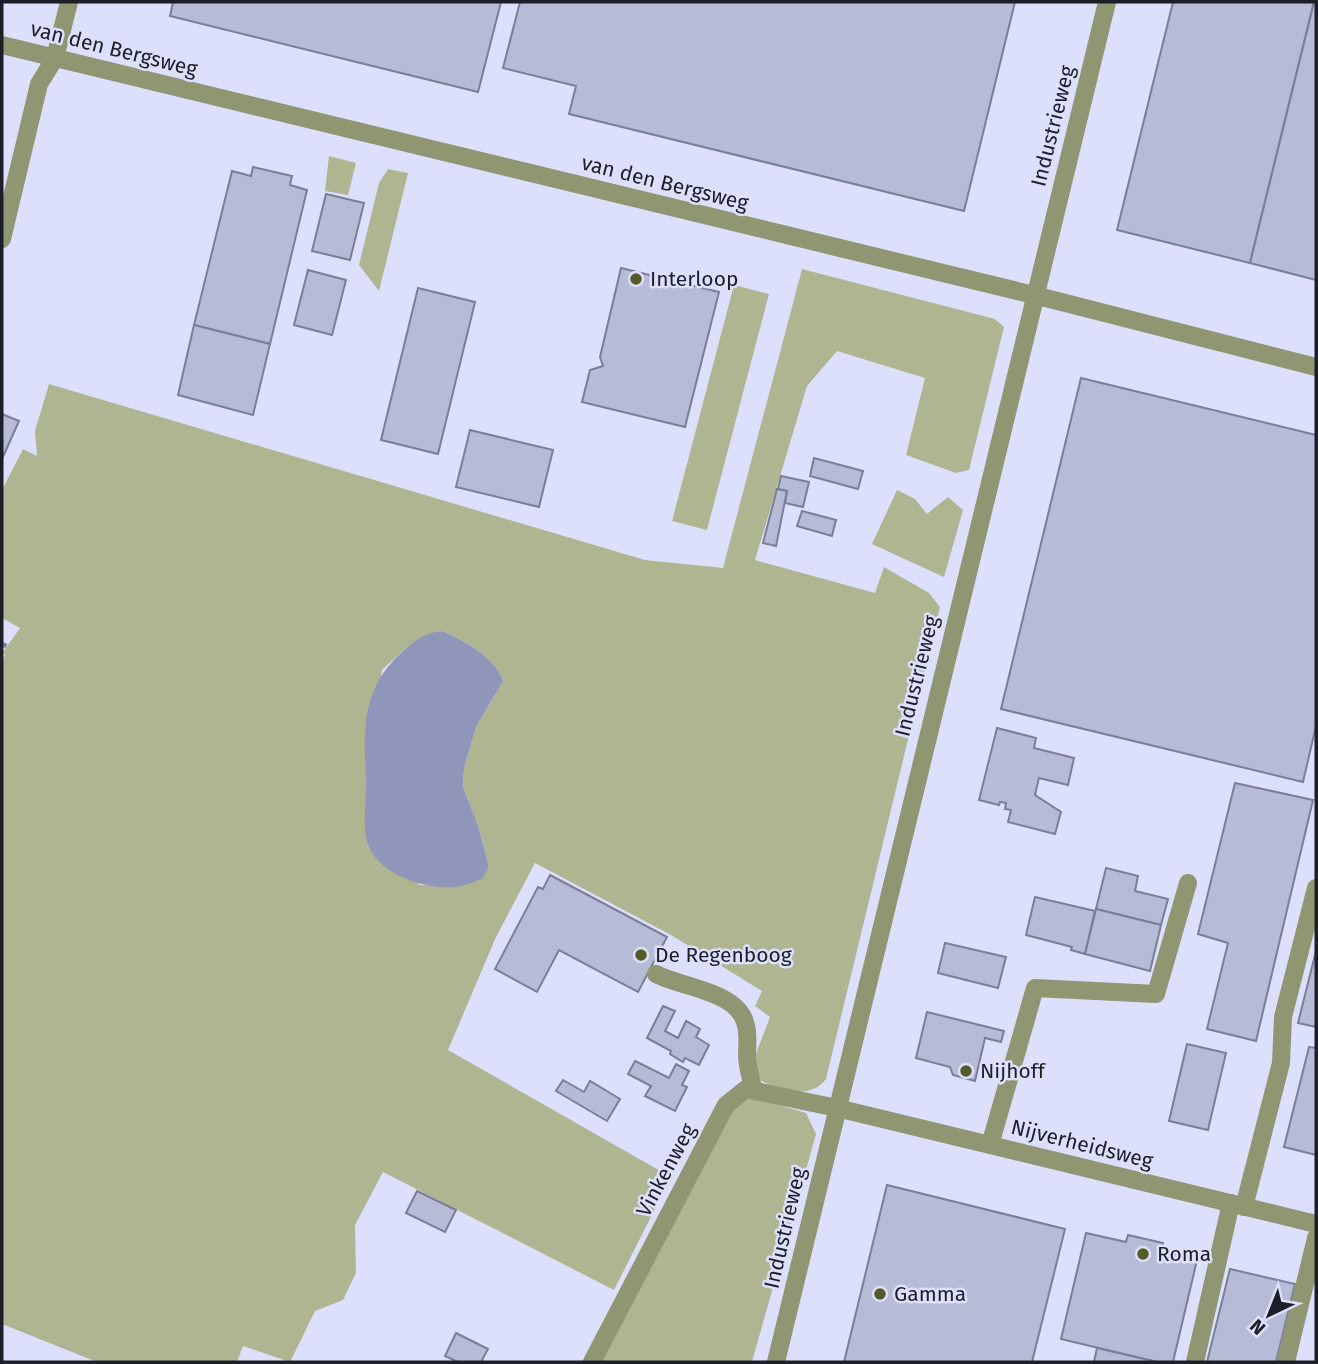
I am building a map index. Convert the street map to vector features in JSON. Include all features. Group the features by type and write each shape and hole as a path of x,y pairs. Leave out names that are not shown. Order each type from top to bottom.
{"street":[{"path":"2,239 39,84 55,58 69,2"},
{"name":"Industrieweg","path":"776,1362 1107,2"},
{"name":"van den Bergsweg","path":"2,45 1034,295 1316,367"},
{"path":"990,1145 1035,988 1156,994 1188,883"},
{"path":"1195,1362 1281,1063 1283,1017 1316,888"},
{"path":"656,974 677,985 696,987 734,1006 745,1022 747,1059 753,1088 837,1108"},
{"name":"Vinkenweg","path":"592,1362 726,1105 738,1092 753,1088"},
{"name":"Nijverheidsweg","path":"837,1108 1316,1224"},
{"path":"1286,1362 1316,1238"}],"green space":[{"path":"329,156 356,163 348,195 325,191"},
{"path":"388,169 408,173 379,291 359,265 379,183"},
{"path":"802,269 995,319 1004,327 969,470 956,473 906,455 925,378 837,351 807,386 755,560 875,593 884,567 929,593 940,607 826,1079 820,1086 803,1091 784,1090 758,1079 752,1064 770,1017 755,1006 762,991 671,935 535,863 496,937 448,1050 671,1177 614,1290 383,1172 355,1225 356,1273 343,1300 315,1311 290,1362 243,1346 237,1362 97,1362 2,1324 2,661 5,655 3,652 20,628 2,618 2,490 23,449 37,456 35,431 49,384 645,560 723,568","holes":["442,631 486,657 503,681 476,727 464,768 463,788 478,825 489,867 435,885 420,885 366,828 366,777 382,670 424,636"]},
{"path":"734,285 769,294 707,530 672,521"},
{"path":"897,490 915,499 927,514 948,497 963,510 944,577 872,544"},
{"path":"753,1097 806,1113 816,1134 752,1362 602,1362 727,1116 738,1101"}],"water":[{"path":"442,631 486,657 503,681 476,727 464,768 463,788 478,825 489,867 482,879 457,887 417,883 391,871 372,853 365,825 365,742 372,695 388,666 401,653 420,638"}],"building":[{"path":"173,2 501,2 478,92 170,16"},
{"path":"520,2 1015,2 964,211 569,114 576,86 503,68"},
{"path":"1173,2 1314,2 1250,263 1117,230"},
{"path":"1316,2 1316,280 1250,263"},
{"path":"253,167 292,176 290,185 307,190 270,344 194,325 232,171 251,176"},
{"path":"326,194 364,203 350,260 312,251"},
{"path":"621,268 719,292 685,427 582,402 590,370 603,366 600,357"},
{"path":"308,270 346,280 332,335 294,325"},
{"path":"418,288 475,302 438,454 381,440"},
{"path":"194,325 270,344 253,415 178,395"},
{"path":"1081,378 1316,435 1316,726 1303,782 1001,709"},
{"path":"2,414 19,421 2,459"},
{"path":"470,430 553,450 539,507 456,487"},
{"path":"814,458 863,471 858,489 810,476"},
{"path":"781,476 809,482 803,507 785,503 787,491 778,489"},
{"path":"777,489 787,491 776,546 763,543"},
{"path":"802,511 836,520 832,536 797,526"},
{"path":"997,728 1036,738 1034,748 1074,758 1068,785 1039,778 1035,795 1061,812 1055,834 1008,822 1011,810 1005,809 1006,803 1000,802 999,805 979,800"},
{"path":"1235,783 1313,800 1256,1041 1207,1029 1228,943 1198,934"},
{"path":"1106,868 1138,876 1135,891 1168,899 1161,925 1096,909"},
{"path":"550,875 667,937 638,992 559,950 537,992 495,969 538,887 543,889"},
{"path":"1035,897 1095,911 1085,954 1071,950 1072,947 1026,935"},
{"path":"1096,909 1161,925 1150,971 1085,954"},
{"path":"945,943 1006,957 998,988 938,973"},
{"path":"1316,951 1316,1027 1298,1023"},
{"path":"663,1006 675,1011 665,1031 678,1038 686,1021 700,1029 696,1037 709,1045 699,1065 685,1058 683,1062 670,1054 671,1051 647,1038"},
{"path":"927,1012 1004,1031 1001,1042 985,1038 975,1081 953,1075 950,1067 916,1058"},
{"path":"1187,1044 1226,1053 1208,1130 1169,1121"},
{"path":"1309,1047 1316,1048 1316,1155 1284,1147"},
{"path":"635,1061 669,1078 676,1064 689,1071 682,1085 687,1087 675,1111 645,1096 651,1086 628,1074"},
{"path":"563,1080 584,1092 590,1081 620,1099 607,1121 556,1091"},
{"path":"887,1185 1065,1229 1032,1362 844,1362"},
{"path":"417,1191 456,1210 445,1232 406,1213"},
{"path":"1086,1233 1126,1242 1128,1235 1163,1243 1162,1251 1197,1260 1173,1362 1157,1362 1061,1339"},
{"path":"1230,1269 1295,1284 1276,1362 1207,1362"},
{"path":"456,1333 488,1349 481,1362 458,1362 445,1356"},
{"path":"1097,1348 1157,1362 1094,1362"}],"place":[{"name":"Interloop","path":"636,279"},
{"name":"De Regenboog","path":"641,955"},
{"name":"Nijhoff","path":"966,1071"},
{"name":"Roma","path":"1143,1254"},
{"name":"Gamma","path":"880,1294"}]}
